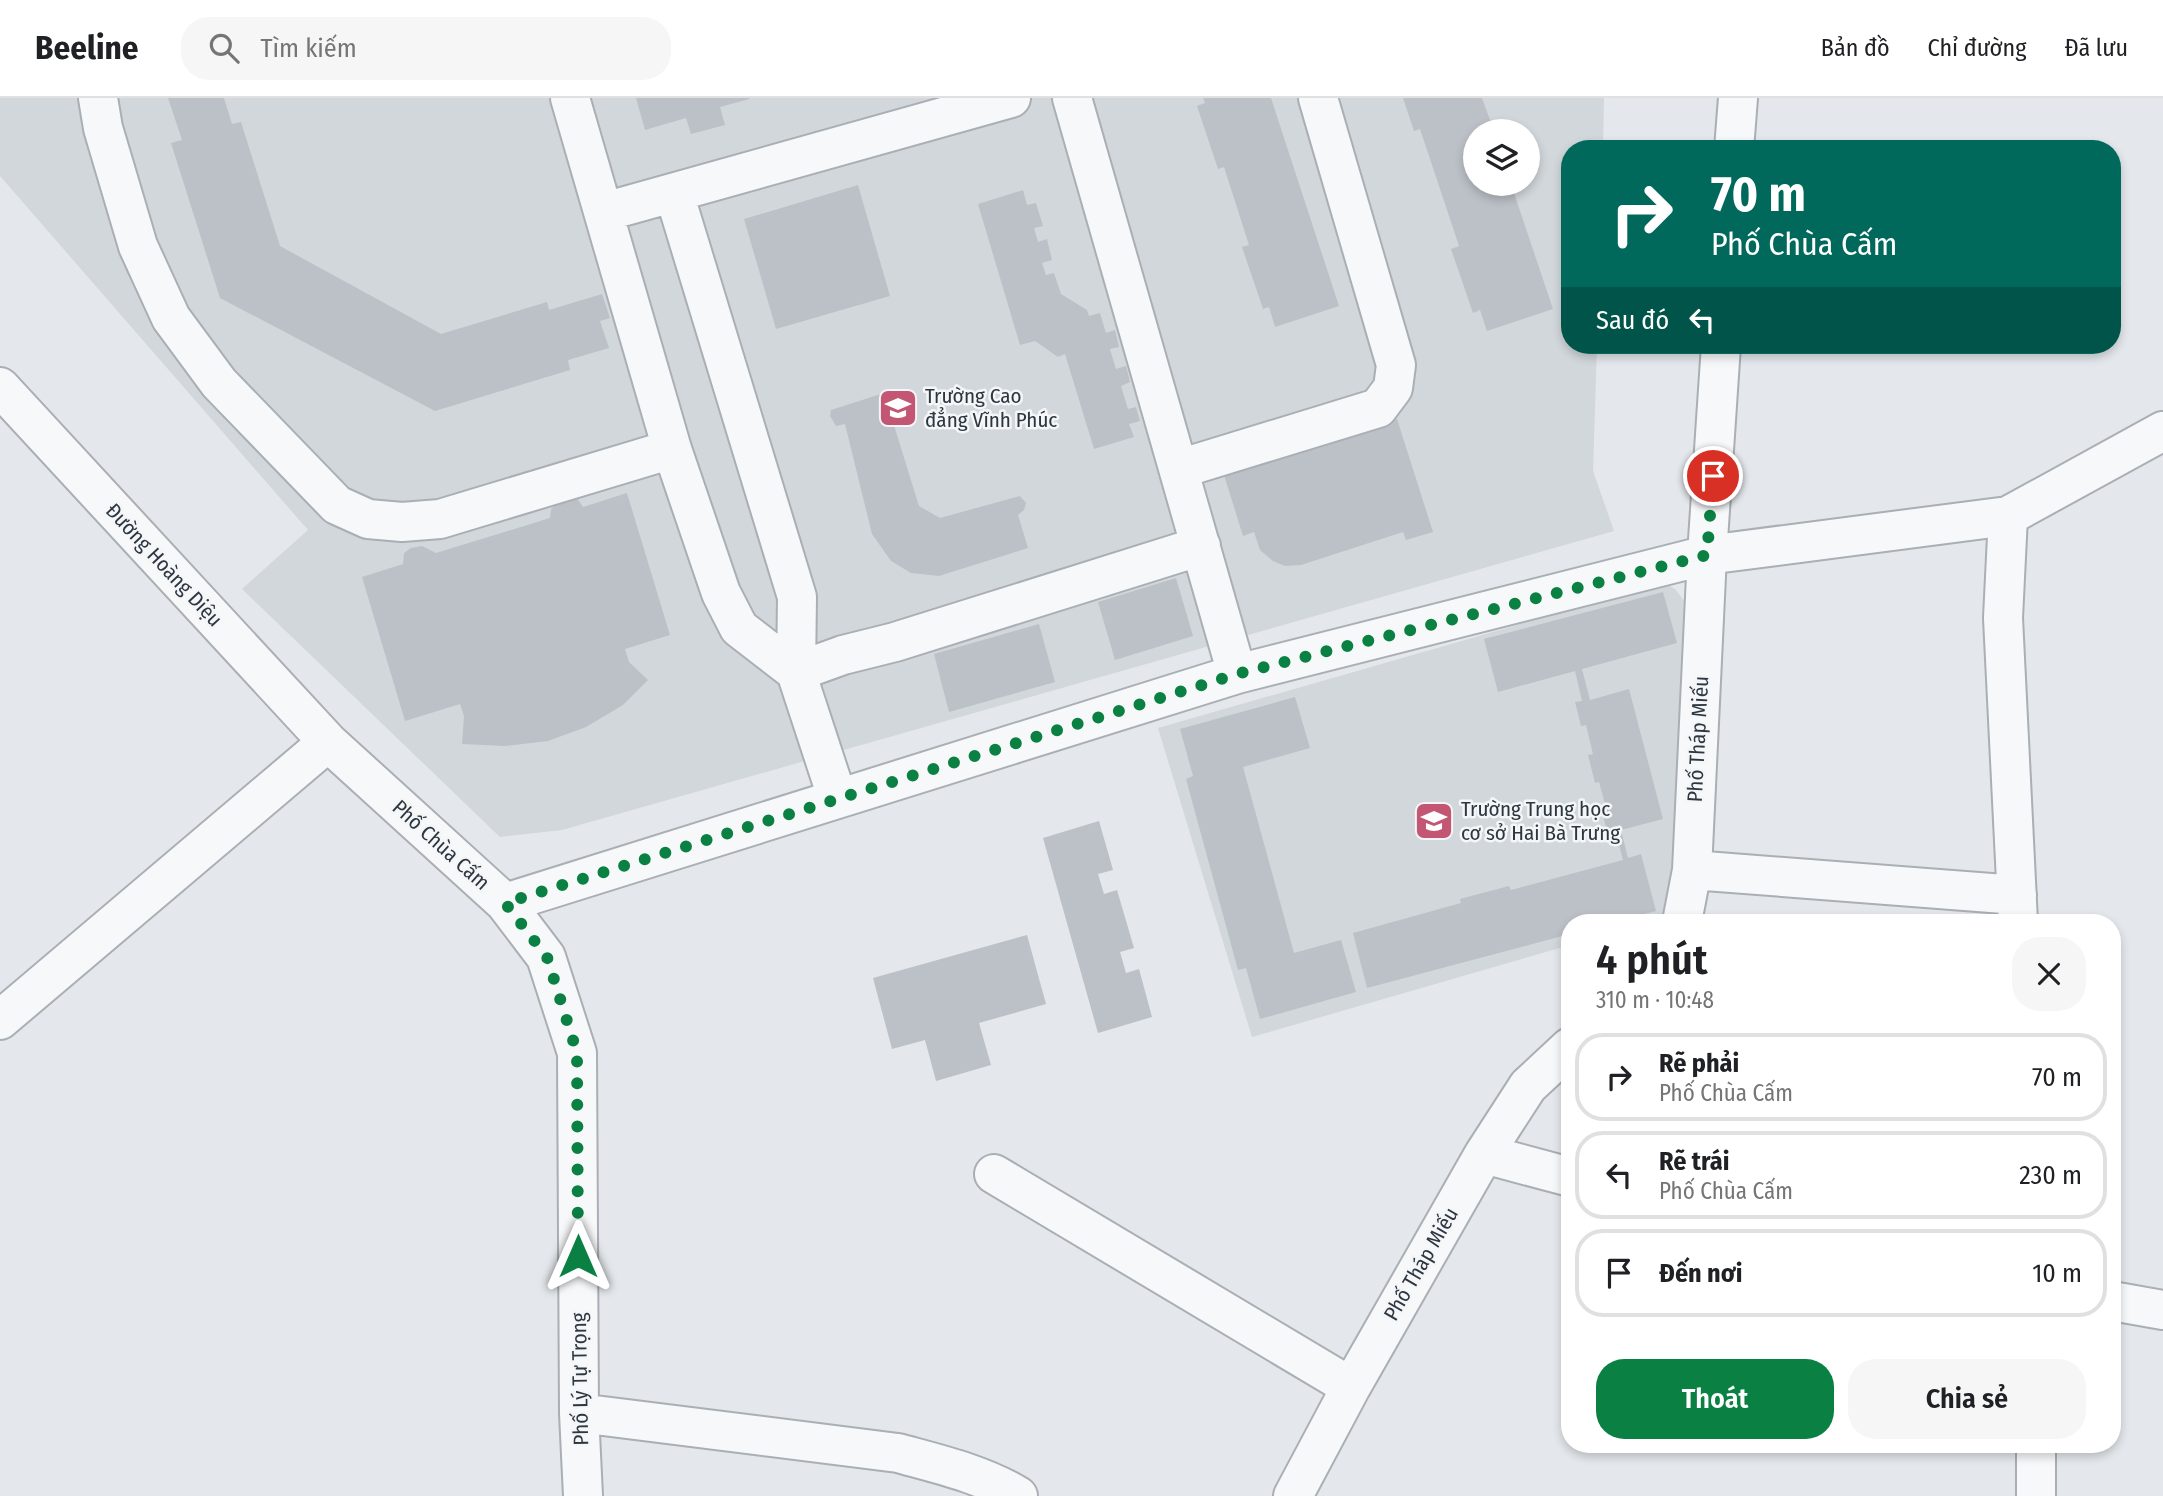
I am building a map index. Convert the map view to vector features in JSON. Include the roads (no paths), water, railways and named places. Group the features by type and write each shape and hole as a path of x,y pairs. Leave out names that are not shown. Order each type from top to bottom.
{"street":[{"path":"98,98 103,128 138,246 172,318 219,383 337,505 368,519 402,522 440,519 672,449"},
{"path":"570,98 672,449 721,593 738,628 796,672"},
{"path":"604,212 1012,98"},
{"path":"1072,98 1237,674"},
{"path":"1179,469 1378,408 1393,388 1396,365 1318,98"},
{"path":"1735,140 1738,98"},
{"path":"674,193 797,597 796,672 837,797"},
{"path":"1707,555 1720,354"},
{"name":"Đường Hoàng Diệu","path":"0,387 328,742"},
{"path":"1692,870 2017,909 2003,618 2008,516 2163,430"},
{"name":"Phố Chùa Cấm","path":"328,742 505,903 1237,674 1707,555 2008,516"},
{"path":"796,672 843,655 895,642 1201,546"},
{"name":"Phố Tháp Miếu","path":"1684,914 1692,870 1707,555"},
{"path":"0,1020 328,742"},
{"name":"Phố Lý Tự Trọng","path":"505,903 547,957 577,1053 579,1413 583,1496"},
{"name":"Phố Tháp Miếu","path":"1293,1496 1351,1387 1484,1154 1528,1086 1561,1055"},
{"path":"1484,1154 1561,1175"},
{"path":"994,1174 1351,1387"},
{"path":"2121,1303 2163,1310"},
{"path":"579,1413 898,1453 1001,1485 1018,1496"},
{"path":"2036,1453 2036,1496"}],"place":[{"name":"Trường Cao đẳng Vĩnh Phúc","path":"898,408"},
{"name":"Trường Trung học cơ sở Hai Bà Trưng","path":"1434,821"}]}
